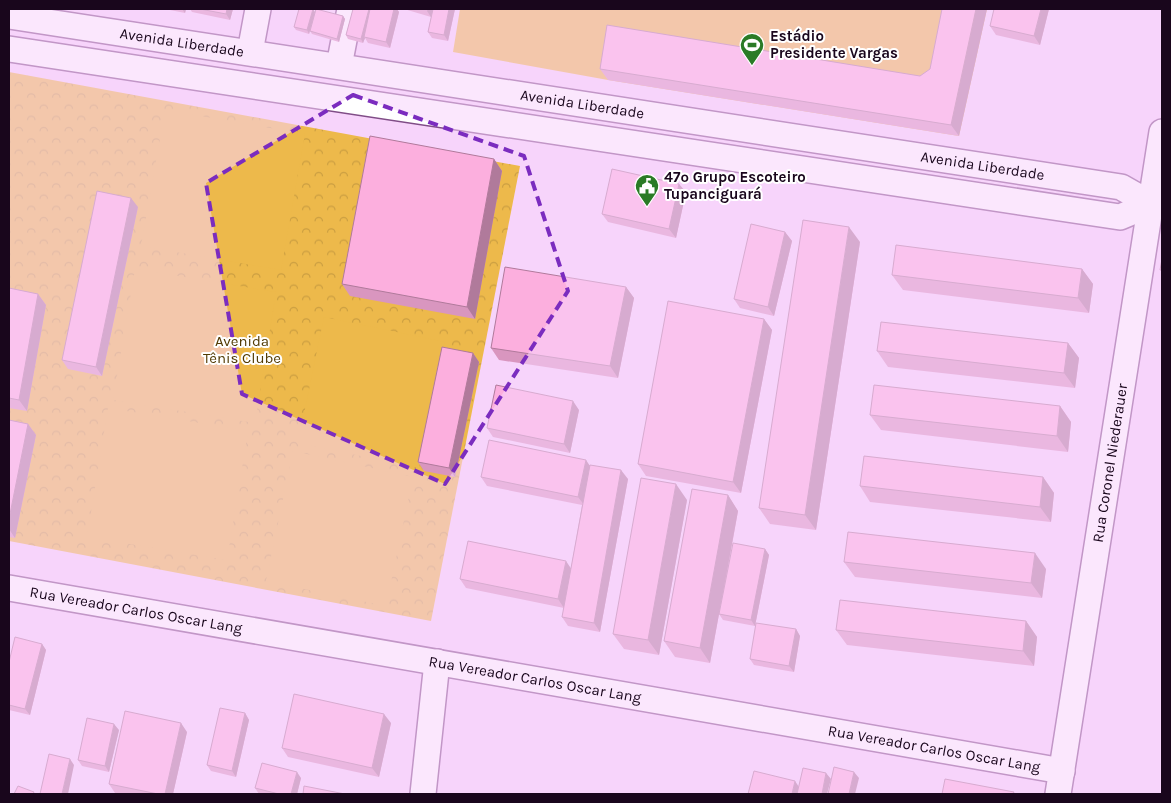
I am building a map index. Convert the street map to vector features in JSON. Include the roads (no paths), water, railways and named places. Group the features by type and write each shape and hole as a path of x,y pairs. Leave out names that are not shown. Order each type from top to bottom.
{"street":[{"path":"250,52 258,9"},
{"path":"339,66 350,9"},
{"name":"Avenida Liberdade","path":"9,16 1121,187 1157,205"},
{"name":"Avenida Liberdade","path":"9,49 1120,217 1157,205"},
{"name":"Rua Coronel Niederauer","path":"1060,782 1157,205 1162,132"},
{"name":"Rua Vereador Carlos Oscar Lang","path":"9,588 437,662 1060,782"},
{"path":"423,794 437,662"}],"place":[{"name":"Estádio Presidente Vargas","path":"752,66"},
{"name":"47º Grupo Escoteiro Tupanciguará","path":"647,207"}],"park label":[{"name":"Avenida Tênis Clube","path":"242,350"}]}
